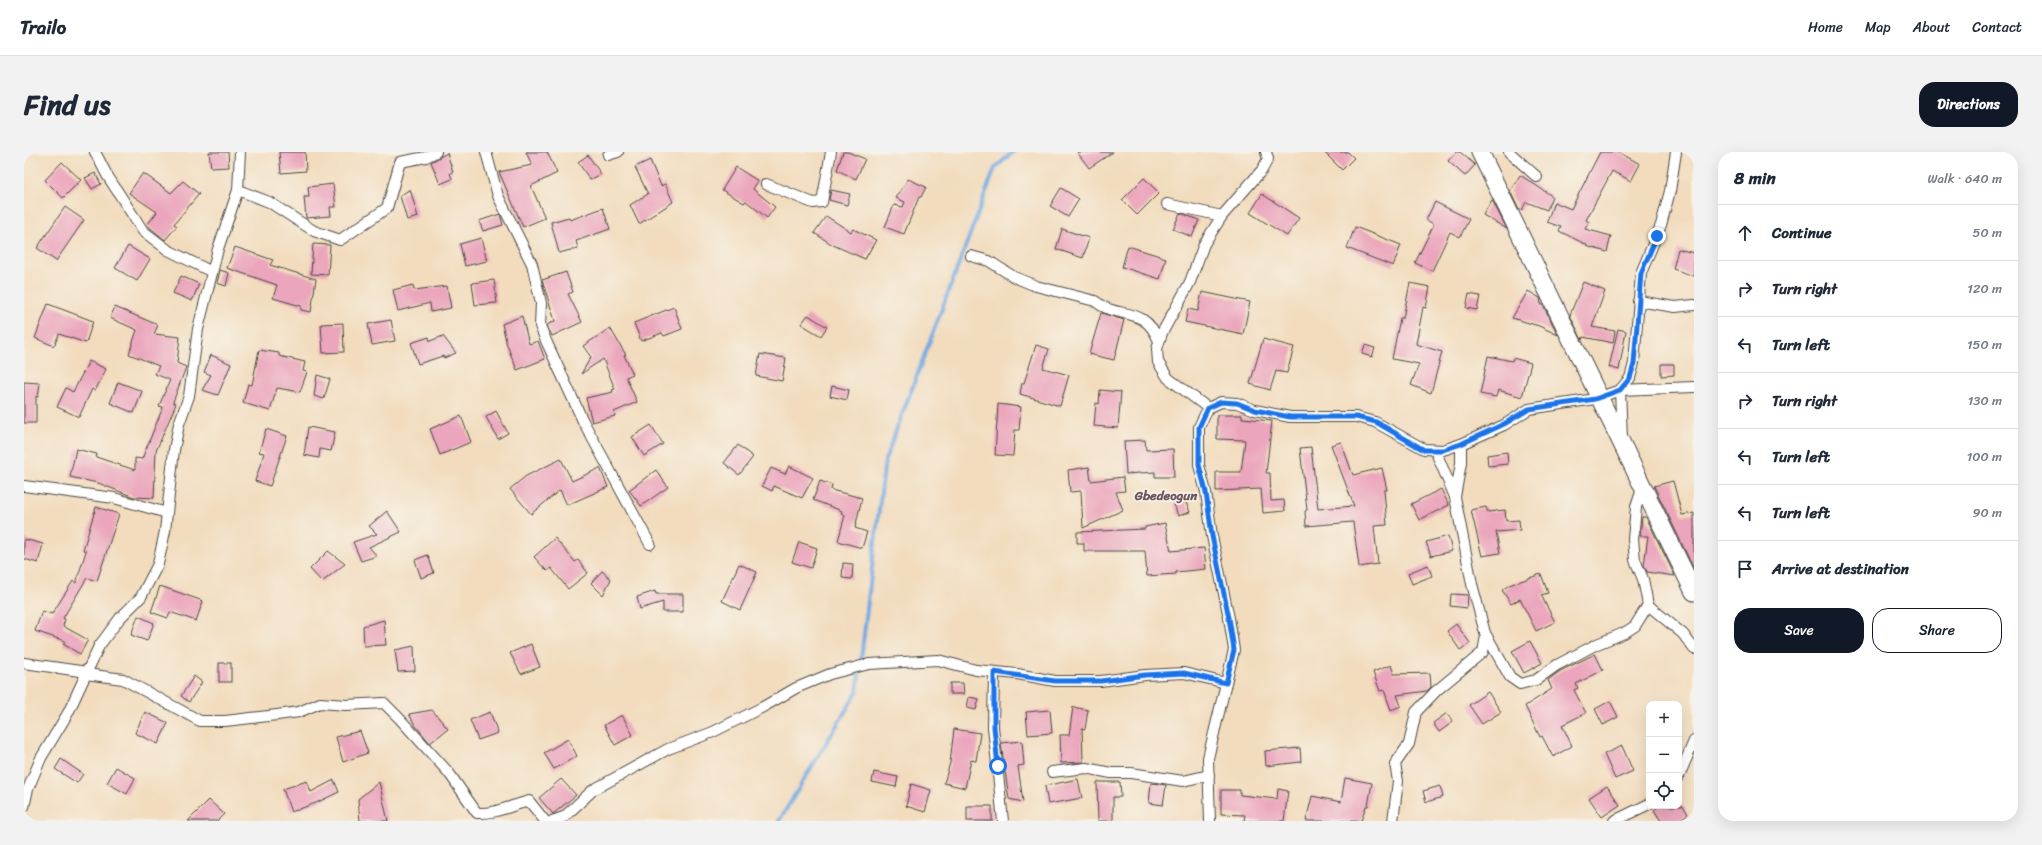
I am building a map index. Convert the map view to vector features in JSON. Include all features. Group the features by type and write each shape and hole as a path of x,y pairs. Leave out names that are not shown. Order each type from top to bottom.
{"highway":[{"path":"1480,152 1694,592"}],"street":[{"path":"95,152 107,175 143,231 168,250 212,272"},
{"path":"24,807 28,789 41,758 68,713 99,646 120,618 141,597 158,564 167,513 174,450 189,396 198,329 218,249 238,190 240,152"},
{"path":"238,190 269,202 314,231 340,240 387,208 400,162 426,157 436,152"},
{"path":"486,152 498,196 532,264 541,303 540,326 547,343 583,421 650,544"},
{"path":"608,155 618,152"},
{"path":"766,184 813,203 822,202 831,152"},
{"path":"1509,152 1537,177"},
{"path":"1676,152 1670,191 1661,225 1641,273 1634,364 1630,378 1620,390 1622,446 1631,470 1642,489 1636,506 1633,538 1635,560 1643,579 1648,605 1683,634 1694,649"},
{"path":"1208,408 1168,378 1158,362 1157,349 1159,341 1190,282 1204,244 1222,216 1262,170 1270,154"},
{"path":"1167,204 1222,216"},
{"path":"971,256 989,261 1014,277 1036,286 1095,301 1101,307 1140,317 1155,332 1159,341"},
{"path":"1638,301 1675,307 1694,305"},
{"path":"1210,821 1208,758 1234,650 1212,536 1206,492 1199,465 1199,427 1208,408 1221,402 1237,403 1255,410 1290,417 1356,417 1376,422 1424,450 1443,450 1461,444 1504,424 1529,409 1595,399 1620,390 1694,387"},
{"path":"1455,497 1461,463 1461,444"},
{"path":"1435,450 1455,497 1469,569 1486,636 1510,677 1520,684 1536,680 1557,665 1597,644 1624,633 1635,626 1648,605"},
{"path":"24,486 114,498 167,513"},
{"path":"1393,821 1398,781 1394,764 1409,744 1416,712 1436,691 1483,652 1486,636"},
{"path":"552,821 564,817 593,790 668,749 713,732 763,707 796,688 830,674 869,664 938,660 976,670 1055,681 1101,681 1145,675 1184,673 1226,683"},
{"path":"24,663 123,679 200,721 225,721 299,712 320,703 346,705 384,703 400,718 449,773 477,813 491,814 507,806 529,802 545,821"},
{"path":"994,672 994,727 1004,821"},
{"path":"1680,773 1694,741"},
{"path":"1052,772 1086,768 1111,773 1131,773 1183,781 1208,775"},
{"path":"1614,821 1646,805"}],"building":[{"path":"209,152 228,152 229,167 211,168"},
{"path":"279,152 305,152 306,171 281,173"},
{"path":"526,152 547,152 557,173 531,186 545,218 523,227 499,172 532,165"},
{"path":"843,152 848,152 865,159 856,179 837,170"},
{"path":"1077,152 1113,152 1089,168"},
{"path":"1324,152 1348,152 1354,158 1342,170"},
{"path":"1456,152 1460,152 1475,165 1465,176 1448,161"},
{"path":"1600,152 1618,152 1640,164 1631,181 1612,171 1586,220 1589,222 1585,229 1611,236 1607,252 1586,246 1587,245 1559,231 1561,227 1547,222 1554,202 1571,209"},
{"path":"447,153 453,172 450,173 452,179 440,184 431,162"},
{"path":"588,155 601,174 590,180 578,162"},
{"path":"650,160 661,186 665,184 673,202 639,224 630,205 648,194 635,167"},
{"path":"62,162 81,180 63,198 45,180"},
{"path":"736,167 758,181 753,189 775,207 767,218 746,201 744,203 722,190"},
{"path":"95,173 101,184 92,189 85,178"},
{"path":"143,173 171,193 183,181 199,194 174,224 177,226 165,240 147,225 157,212 129,193"},
{"path":"1520,175 1552,196 1547,210 1526,202 1522,210 1519,210 1510,191"},
{"path":"1144,178 1159,193 1137,215 1122,200"},
{"path":"908,179 926,187 921,197 919,197 904,234 885,227 894,205 903,207 905,202 896,198"},
{"path":"333,184 336,207 330,207 331,216 306,218 304,197 309,197 308,187"},
{"path":"1061,188 1079,199 1068,217 1050,206"},
{"path":"410,189 418,217 407,220 400,196"},
{"path":"831,190 850,194 847,205 829,200"},
{"path":"1262,194 1299,218 1287,236 1250,213"},
{"path":"1492,200 1507,229 1483,215"},
{"path":"1435,202 1469,219 1460,237 1450,232 1432,271 1415,263 1434,224 1426,220"},
{"path":"65,207 84,220 56,261 37,248"},
{"path":"603,208 610,229 576,241 578,248 559,253 551,222 569,217 570,220"},
{"path":"1180,213 1199,220 1192,237 1173,229"},
{"path":"500,214 503,225 483,231 479,221"},
{"path":"826,216 851,232 853,229 876,240 865,259 833,245 814,233"},
{"path":"1355,227 1401,245 1393,266 1347,248"},
{"path":"1062,229 1089,238 1083,258 1056,249"},
{"path":"481,238 487,261 465,266 460,244"},
{"path":"313,244 330,245 328,275 311,274"},
{"path":"128,246 150,259 137,281 115,268"},
{"path":"1128,246 1166,258 1160,279 1122,267"},
{"path":"235,247 273,260 270,265 316,279 311,312 301,310 301,306 273,298 277,285 227,268"},
{"path":"1678,249 1694,253 1694,276 1673,269"},
{"path":"220,270 229,273 226,286 217,283"},
{"path":"566,272 573,292 568,294 582,322 552,336 547,325 555,321 542,280"},
{"path":"181,276 199,284 192,301 173,293"},
{"path":"494,280 497,303 475,305 472,283"},
{"path":"1583,282 1605,291 1592,327 1615,331 1613,343 1583,337 1582,340 1570,315"},
{"path":"1410,283 1430,287 1426,308 1423,307 1416,344 1442,352 1431,393 1411,385 1419,364 1392,359 1400,318 1403,318"},
{"path":"413,285 414,290 447,286 451,308 431,312 430,303 398,311 393,290"},
{"path":"1528,291 1540,298 1541,304 1543,305 1558,335 1539,326 1512,318"},
{"path":"1202,292 1250,302 1243,334 1185,322 1188,309 1198,311"},
{"path":"1469,294 1480,296 1477,310 1466,308"},
{"path":"48,304 93,321 86,343 59,334 54,346 35,338"},
{"path":"115,307 158,325 154,334 180,337 177,363 186,367 173,402 176,404 156,451 154,498 134,497 98,483 70,477 76,449 97,454 96,457 135,470 135,458 142,459 163,407 159,406 170,380 155,374 159,366 129,354 137,330 110,318"},
{"path":"674,307 682,329 664,336 662,333 641,341 634,323"},
{"path":"1101,313 1124,320 1114,360 1089,354"},
{"path":"808,315 827,327 821,336 801,324"},
{"path":"522,316 529,344 538,341 545,359 517,370 507,345 502,324"},
{"path":"391,320 395,341 372,345 368,324"},
{"path":"343,323 344,352 323,353 321,324"},
{"path":"610,328 626,355 624,355 633,374 626,377 637,402 614,412 615,416 592,422 586,398 613,392 612,390 615,389 603,359 581,374 591,357 583,346"},
{"path":"1618,329 1626,331 1619,370 1609,367"},
{"path":"443,336 456,353 444,358 443,356 418,364 411,343 429,337 430,341"},
{"path":"1263,339 1294,347 1287,373 1276,371 1270,390 1250,384"},
{"path":"1036,345 1049,349 1043,368 1069,375 1060,406 1020,394 1022,383 1024,383"},
{"path":"1365,345 1375,348 1372,357 1362,354"},
{"path":"259,350 279,353 279,356 305,362 303,371 307,372 300,392 277,388 270,411 243,403 248,384 252,385"},
{"path":"760,354 786,358 782,381 756,376"},
{"path":"211,355 231,364 218,395 202,390 211,375 204,372"},
{"path":"1488,356 1512,361 1513,358 1531,363 1522,397 1498,390 1496,397 1480,394"},
{"path":"89,361 106,369 95,391 92,389 79,417 57,407 66,388 73,392"},
{"path":"1661,364 1674,364 1674,375 1661,376"},
{"path":"317,375 330,379 324,399 314,396"},
{"path":"24,382 40,383 38,397 36,396 36,423 24,423"},
{"path":"118,382 142,391 134,413 110,403"},
{"path":"832,386 849,390 847,400 830,396"},
{"path":"1100,390 1121,392 1118,428 1094,426 1096,403 1099,404"},
{"path":"998,404 1021,407 1019,430 1015,430 1013,456 995,455"},
{"path":"496,411 508,433 498,439 486,417"},
{"path":"1217,415 1242,415 1242,418 1272,421 1266,473 1270,473 1271,501 1284,500 1285,511 1263,513 1261,489 1216,491 1216,472 1241,472 1245,440 1217,439"},
{"path":"461,416 471,442 440,455 430,429"},
{"path":"651,425 663,444 644,456 632,437"},
{"path":"308,427 335,432 331,451 320,449 319,458 304,455"},
{"path":"266,429 287,436 270,486 255,481 264,453 259,452"},
{"path":"1145,440 1146,450 1173,449 1174,477 1155,477 1155,472 1126,474 1124,441"},
{"path":"1341,442 1353,475 1382,468 1387,490 1384,490 1387,525 1374,526 1378,564 1359,567 1353,522 1306,526 1305,511 1307,510 1300,448 1311,447 1318,509 1354,506 1331,445"},
{"path":"738,445 753,457 739,475 724,463"},
{"path":"1507,452 1508,464 1488,466 1487,455"},
{"path":"561,459 572,481 600,468 608,487 567,505 560,490 531,514 510,489 526,476"},
{"path":"789,466 813,478 802,498 774,486 772,491 762,486 771,468 785,474"},
{"path":"1089,467 1091,481 1123,477 1125,491 1116,492 1123,510 1083,528 1081,491 1070,492 1068,470"},
{"path":"656,470 668,487 641,506 629,490"},
{"path":"820,481 832,485 831,490 862,498 855,528 867,532 862,548 838,541 845,515 841,514 842,511 813,500"},
{"path":"1673,481 1682,515 1694,513 1694,569 1654,486"},
{"path":"1441,489 1449,505 1419,520 1411,504"},
{"path":"1185,500 1190,512 1178,516 1174,504"},
{"path":"96,507 119,514 97,581 87,578 63,618 65,619 63,626 88,640 80,654 63,644 65,641 35,631 42,611 52,614 73,581 76,583 86,551 83,550"},
{"path":"1486,507 1488,512 1505,510 1506,521 1519,520 1520,530 1496,532 1500,553 1482,556 1471,510"},
{"path":"387,511 401,532 369,547 377,556 361,561 353,542 377,534 369,526"},
{"path":"1642,517 1646,517 1675,576 1647,572 1644,565 1648,536 1640,536"},
{"path":"1165,523 1171,551 1204,548 1206,569 1176,572 1176,574 1147,576 1145,551 1084,551 1084,543 1077,543 1077,532 1145,529 1145,527"},
{"path":"1448,536 1452,551 1431,556 1426,542"},
{"path":"555,538 575,562 578,560 588,573 568,589 551,568 547,571 534,557"},
{"path":"24,539 43,544 38,563 24,559"},
{"path":"799,542 817,548 811,568 792,562"},
{"path":"328,551 345,564 322,582 310,569"},
{"path":"428,555 434,573 421,578 415,560"},
{"path":"843,563 853,564 852,579 842,578"},
{"path":"739,564 757,572 740,610 722,601"},
{"path":"1428,565 1432,576 1412,584 1408,573"},
{"path":"602,571 611,579 603,595 591,583"},
{"path":"1541,574 1548,593 1541,595 1555,622 1536,631 1520,599 1511,604 1502,590 1509,585"},
{"path":"160,586 203,601 196,621 170,612 168,618 151,612"},
{"path":"655,591 656,594 683,594 683,612 663,612 663,602 640,609 637,597"},
{"path":"1451,594 1468,595 1467,608 1450,606"},
{"path":"138,616 154,623 147,641 131,635"},
{"path":"384,620 386,645 364,646 363,626"},
{"path":"1456,624 1470,643 1460,650 1447,631"},
{"path":"1530,641 1542,663 1524,673 1512,651"},
{"path":"531,644 540,667 521,674 510,653"},
{"path":"414,646 415,671 398,672 395,650"},
{"path":"1595,654 1603,670 1576,684 1578,688 1574,690 1586,713 1562,725 1572,746 1553,757 1542,736 1540,737 1525,706 1552,689 1548,680 1560,671"},
{"path":"219,663 231,663 231,682 219,682"},
{"path":"1391,665 1394,674 1430,673 1431,687 1427,691 1397,695 1401,706 1391,710 1384,690 1380,691 1373,672"},
{"path":"194,676 202,682 189,702 181,696"},
{"path":"950,683 963,683 964,694 950,694"},
{"path":"1488,692 1501,712 1482,724 1469,705"},
{"path":"969,697 979,699 976,710 967,708"},
{"path":"1610,701 1618,717 1603,725 1595,709"},
{"path":"1073,707 1088,710 1085,729 1082,728 1083,762 1061,763 1060,735 1069,735"},
{"path":"432,710 448,729 430,743 415,725 409,714"},
{"path":"1050,710 1052,733 1028,735 1026,712"},
{"path":"145,712 168,723 158,744 135,733"},
{"path":"490,712 498,733 478,740 470,720"},
{"path":"1447,713 1453,722 1439,732 1433,723"},
{"path":"622,715 633,735 615,745 604,725"},
{"path":"954,729 980,733 976,761 971,760 965,788 944,783 950,763"},
{"path":"360,731 368,753 343,762 336,737"},
{"path":"568,739 577,756 554,769 544,753"},
{"path":"1022,741 1024,765 1018,766 1023,802 1009,799 1001,743"},
{"path":"1622,746 1633,771 1615,779 1604,754"},
{"path":"1300,748 1301,762 1266,766 1265,751"},
{"path":"61,759 83,774 77,783 55,769"},
{"path":"116,767 135,778 127,794 107,783"},
{"path":"874,772 898,777 896,787 872,782"},
{"path":"1345,778 1372,783 1368,806 1366,806 1361,821 1306,821 1312,796 1341,802"},
{"path":"561,779 576,795 553,814 539,798"},
{"path":"1078,779 1082,798 1048,804 1045,786"},
{"path":"334,780 339,792 316,803 291,812 283,789 307,781 311,792"},
{"path":"379,782 388,821 360,821 358,799"},
{"path":"1097,782 1120,782 1121,797 1113,797 1113,821 1098,821"},
{"path":"1151,783 1166,785 1163,805 1149,803"},
{"path":"911,784 931,790 925,812 906,806"},
{"path":"1440,786 1443,797 1426,802 1423,791"},
{"path":"1607,786 1620,805 1602,817 1589,798"},
{"path":"1278,789 1288,791 1284,821 1244,821 1245,815 1221,814 1221,790 1240,790 1240,795 1277,799"},
{"path":"209,800 224,814 217,821 188,821"},
{"path":"967,806 992,806 992,821 967,821"},
{"path":"1683,806 1688,814 1678,821 1661,821 1654,810 1682,809"}],"waterway":[{"path":"779,821 857,692 885,460 995,168 1013,152"}],"district":[{"name":"Gbedeogun","path":"1166,495"}],"route":[{"path":"998,766 994,727 994,672 1017,674 1055,681 1101,681 1145,675 1184,673 1226,683 1234,650 1212,536 1206,492 1199,465 1199,427 1208,408 1221,402 1237,403 1255,410 1290,417 1356,417 1376,422 1424,450 1443,450 1461,444 1504,424 1529,409 1595,399 1620,390 1630,378 1634,364 1641,273 1657,236"}]}
